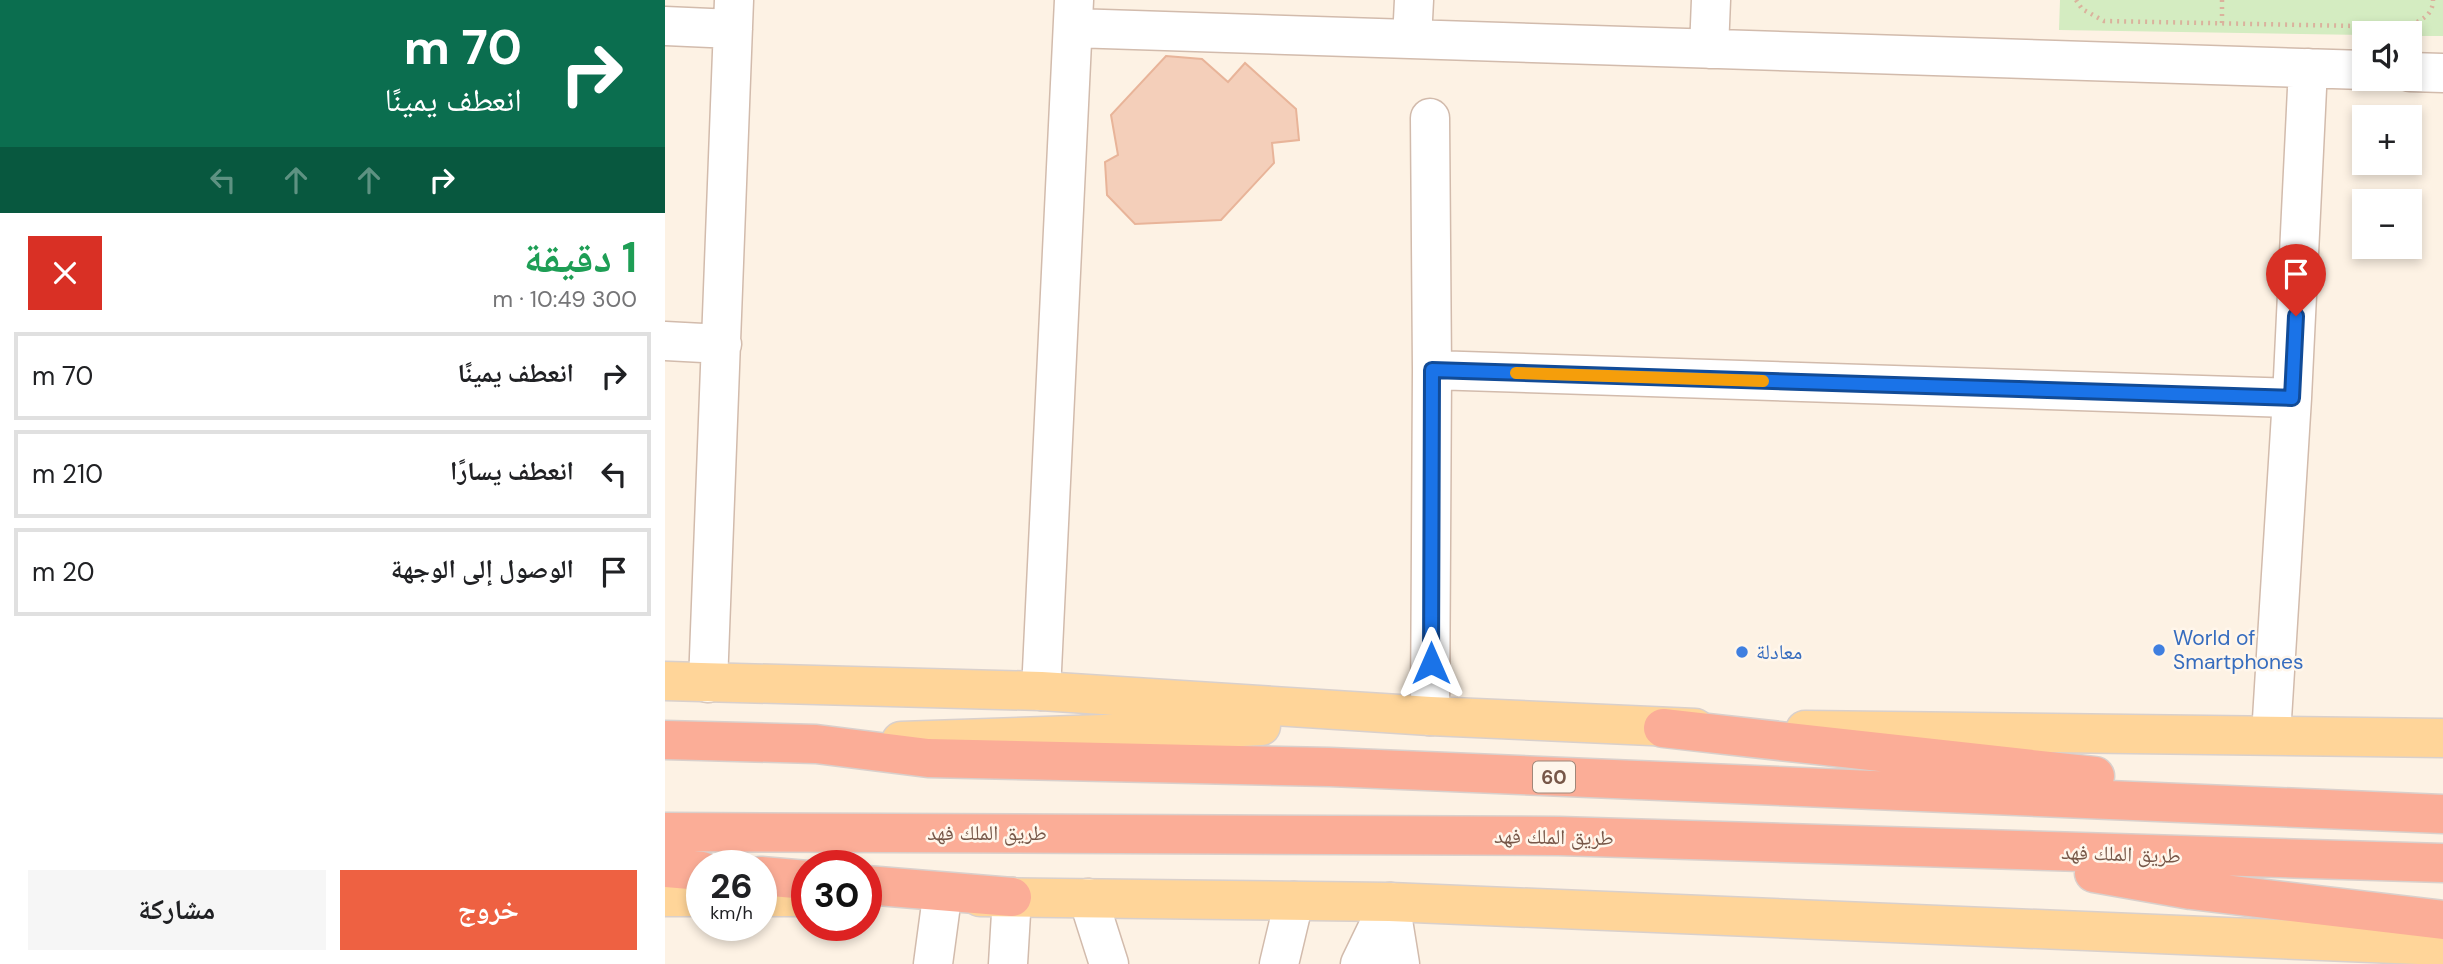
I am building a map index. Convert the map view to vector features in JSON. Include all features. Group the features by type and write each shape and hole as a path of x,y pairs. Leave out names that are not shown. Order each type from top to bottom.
{"highway":[{"path":"1663,728 2437,814"},
{"name":"60","path":"665,740 816,744 928,758 1330,767 2437,814"},
{"name":"طريق الملك فهد","path":"665,832 1559,836 2443,863"},
{"path":"1971,850 2191,890 2431,944"},
{"path":"665,868 686,870"},
{"path":"882,886 1012,897"}],"main road":[{"path":"665,681 1041,691 1663,728 2443,738"},
{"path":"816,744 1132,733 1430,716"},
{"path":"665,897 686,897"},
{"path":"882,897 1390,902 2331,953 2431,944"}],"street":[{"path":"1412,39 1414,0"},
{"path":"1709,49 1711,0"},
{"path":"1041,691 1074,14 1412,39 2352,70"},
{"path":"665,26 734,15 708,682"},
{"path":"2271,735 2292,398 2308,68"},
{"path":"2422,72 2443,73"},
{"path":"1430,118 1430,716"},
{"path":"665,341 722,344"},
{"path":"1432,370 2292,398"},
{"path":"933,964 942,897"},
{"path":"1009,964 1012,897"},
{"path":"1088,898 1109,964"},
{"path":"1279,964 1294,901"},
{"path":"1360,964 1390,902"},
{"path":"1390,902 1400,964"}],"path":[{"path":"2076,0 2082,9 2103,21 2406,27 2429,15 2433,0"},
{"path":"2222,23 2223,0"}],"green space":[{"path":"2060,0 2443,0 2443,36 2422,36 2422,21 2352,21 2352,35 2059,30"}],"building":[{"path":"1166,56 1202,59 1228,82 1245,63 1296,109 1299,140 1272,143 1274,163 1221,220 1135,224 1107,195 1105,162 1118,155 1111,115"}],"slow traffic":[{"path":"1516,373 1763,381"}],"place":[{"name":"World of Smartphones","path":"2159,650"},
{"name":"معادلة","path":"1742,652"}],"route":[{"path":"1431,663 1432,370 2292,398 2296,316"}]}
